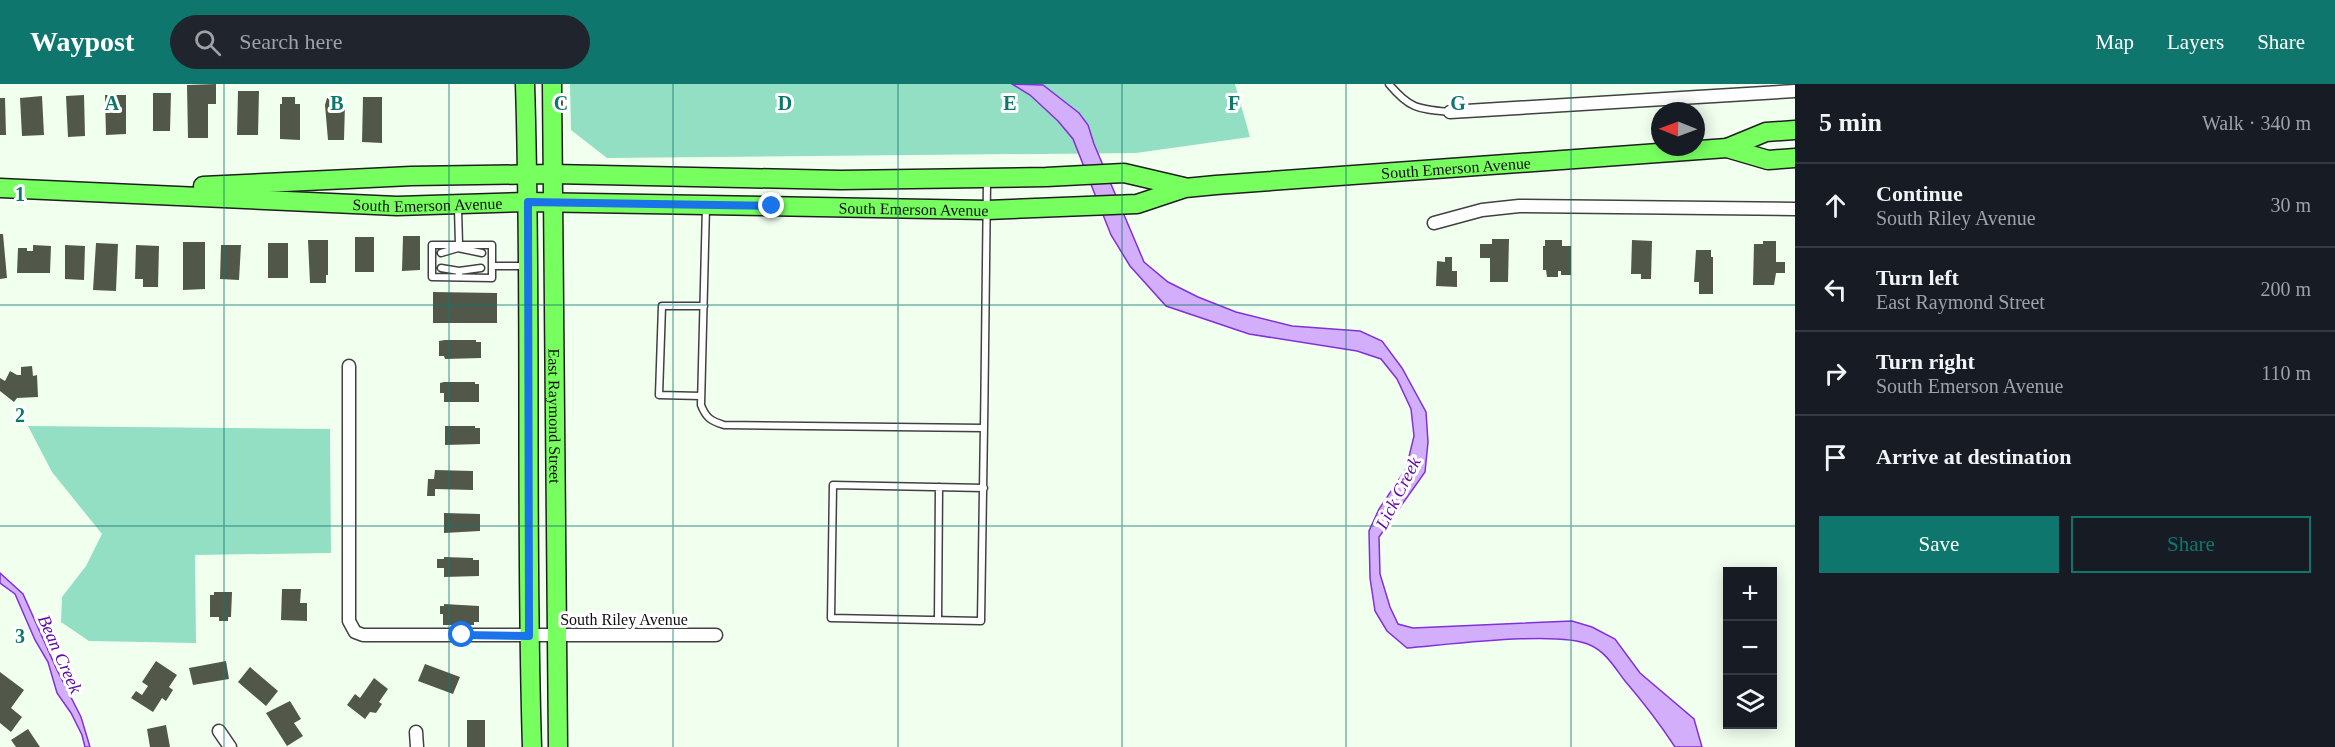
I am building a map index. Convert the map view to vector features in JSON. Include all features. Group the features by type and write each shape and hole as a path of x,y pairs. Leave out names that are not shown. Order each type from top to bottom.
{"main road":[{"name":"East Raymond Street","path":"525,84 528,202 529,636 532,747"},
{"name":"East Raymond Street","path":"552,84 558,747"},
{"name":"South Emerson Avenue","path":"0,188 397,206 553,202 987,210 1137,204 1185,188 1727,147 1766,132 1795,130"},
{"name":"South Emerson Avenue","path":"1727,147 1768,160 1795,158"},
{"name":"South Emerson Avenue","path":"99,192 411,176 553,174 841,180 1124,173 1185,188"}],"street":[{"path":"1450,112 1795,91"},
{"path":"1434,223 1469,213 1519,206 1795,209"},
{"name":"South Riley Avenue","path":"350,366 349,621 353,629 363,635 716,635"},
{"path":"219,731 230,747"},
{"path":"416,732 417,747"}],"lane":[{"path":"1389,84 1404,102 1422,109 1450,112"},
{"path":"984,488 833,485 831,618 981,621 984,488 987,177"},
{"path":"457,249 458,204"},
{"path":"706,205 700,405 704,414 711,421 724,425 983,428"},
{"path":"481,268 432,277 432,245 482,253"},
{"path":"441,253 492,245 492,278 441,268"},
{"path":"457,249 468,252"},
{"path":"492,266 528,266"},
{"path":"457,272 467,268"},
{"path":"701,396 659,395 662,306 704,306"},
{"path":"938,620 939,487"}],"green space":[{"path":"570,84 1235,84 1250,137 1136,153 607,158 571,130"},
{"path":"28,426 330,429 331,553 195,555 196,643 89,641 61,622 62,597 86,566 102,534 52,472"}],"water":[{"name":"Lick Creek","path":"1012,84 1043,85 1079,113 1088,125 1144,262 1168,282 1236,312 1292,326 1360,331 1382,341 1402,368 1426,412 1428,442 1425,472 1379,537 1380,574 1398,624 1413,628 1572,621 1592,627 1615,639 1640,673 1694,719 1702,747 1675,747 1610,661 1590,645 1575,641 1529,639 1407,648 1387,631 1375,611 1370,578 1369,531 1379,509 1406,469 1414,436 1411,409 1397,379 1381,359 1357,351 1249,334 1166,306 1130,266 1111,235 1073,139 1058,121 1030,95"},
{"path":"0,573 23,594 81,717 90,747 85,747 71,713 57,693 48,662 35,640 15,594 0,583"}],"building":[{"path":"216,84 216,104 208,104 208,138 188,138 187,85"},
{"path":"238,91 259,91 258,135 237,135"},
{"path":"153,93 171,93 170,131 153,131"},
{"path":"84,95 85,136 68,137 66,96"},
{"path":"105,95 126,95 126,134 106,135"},
{"path":"42,96 44,135 22,136 20,98"},
{"path":"282,97 295,97 295,104 300,104 300,140 280,139"},
{"path":"363,97 382,97 382,143 362,142"},
{"path":"0,98 5,98 6,135 0,135"},
{"path":"327,98 342,98 342,104 345,104 344,140 328,140 325,105"},
{"path":"0,234 3,234 7,278 0,279"},
{"path":"403,236 420,236 420,270 402,271"},
{"path":"355,237 374,237 374,272 355,272"},
{"path":"1492,239 1509,239 1508,282 1490,282 1490,258 1480,258 1480,244 1492,244"},
{"path":"308,240 328,240 326,283 310,283"},
{"path":"1545,240 1562,240 1562,246 1571,246 1571,275 1561,275 1561,271 1558,271 1558,277 1547,277 1546,270 1543,270"},
{"path":"1632,240 1652,241 1651,279 1641,279 1641,274 1631,274"},
{"path":"1763,241 1776,241 1776,262 1785,262 1785,273 1776,273 1774,285 1753,285 1754,244 1763,244"},
{"path":"183,242 205,242 205,289 183,290"},
{"path":"96,243 118,244 116,291 93,290"},
{"path":"268,243 288,243 288,278 268,278"},
{"path":"33,245 51,246 50,273 17,273 18,248 33,251"},
{"path":"65,245 85,246 84,280 65,279"},
{"path":"136,245 159,246 158,287 143,287 143,279 135,279"},
{"path":"221,245 241,245 239,280 220,279"},
{"path":"1696,250 1711,250 1713,294 1699,294 1699,282 1694,282"},
{"path":"1445,257 1452,257 1452,271 1457,271 1457,287 1436,286 1437,261 1445,262"},
{"path":"433,292 497,293 497,323 433,323"},
{"path":"439,341 481,342 481,358 445,359 444,356 439,356"},
{"path":"32,366 33,376 37,375 38,397 17,398 14,402 0,391 0,378 5,381 10,371 21,375 21,367"},
{"path":"440,383 479,384 479,402 444,402 444,393 440,393"},
{"path":"445,426 480,428 480,444 445,445"},
{"path":"435,470 473,471 473,490 435,489 435,496 427,496 428,479 434,479"},
{"path":"444,513 480,514 480,531 444,533"},
{"path":"444,557 479,560 479,576 444,577 444,568 437,568 437,559 444,559"},
{"path":"282,589 301,589 300,603 307,603 307,621 281,620"},
{"path":"214,592 232,592 231,617 228,617 228,621 219,621 219,617 210,617 210,595 214,595"},
{"path":"444,604 479,606 479,622 474,622 474,625 443,625 440,606"},
{"path":"156,661 177,675 169,687 173,690 166,701 162,698 153,712 131,698 136,691 142,695 148,686 142,682"},
{"path":"226,661 229,679 193,685 189,668"},
{"path":"425,664 460,677 453,694 418,681"},
{"path":"250,667 278,691 266,706 238,682"},
{"path":"0,672 24,690 11,708 22,717 11,732 0,723"},
{"path":"374,678 388,689 379,702 382,704 376,713 370,712 365,719 347,705 355,694 360,698"},
{"path":"290,701 301,719 294,723 303,736 287,746 266,713"},
{"path":"467,720 485,720 485,747 467,747"},
{"path":"166,725 170,747 150,747 147,729"},
{"path":"28,729 40,747 16,747 11,740"}],"route":[{"path":"462,635 529,636 528,202 772,206"}],"water label":[{"name":"Bean Creek","path":"60,654"}]}
